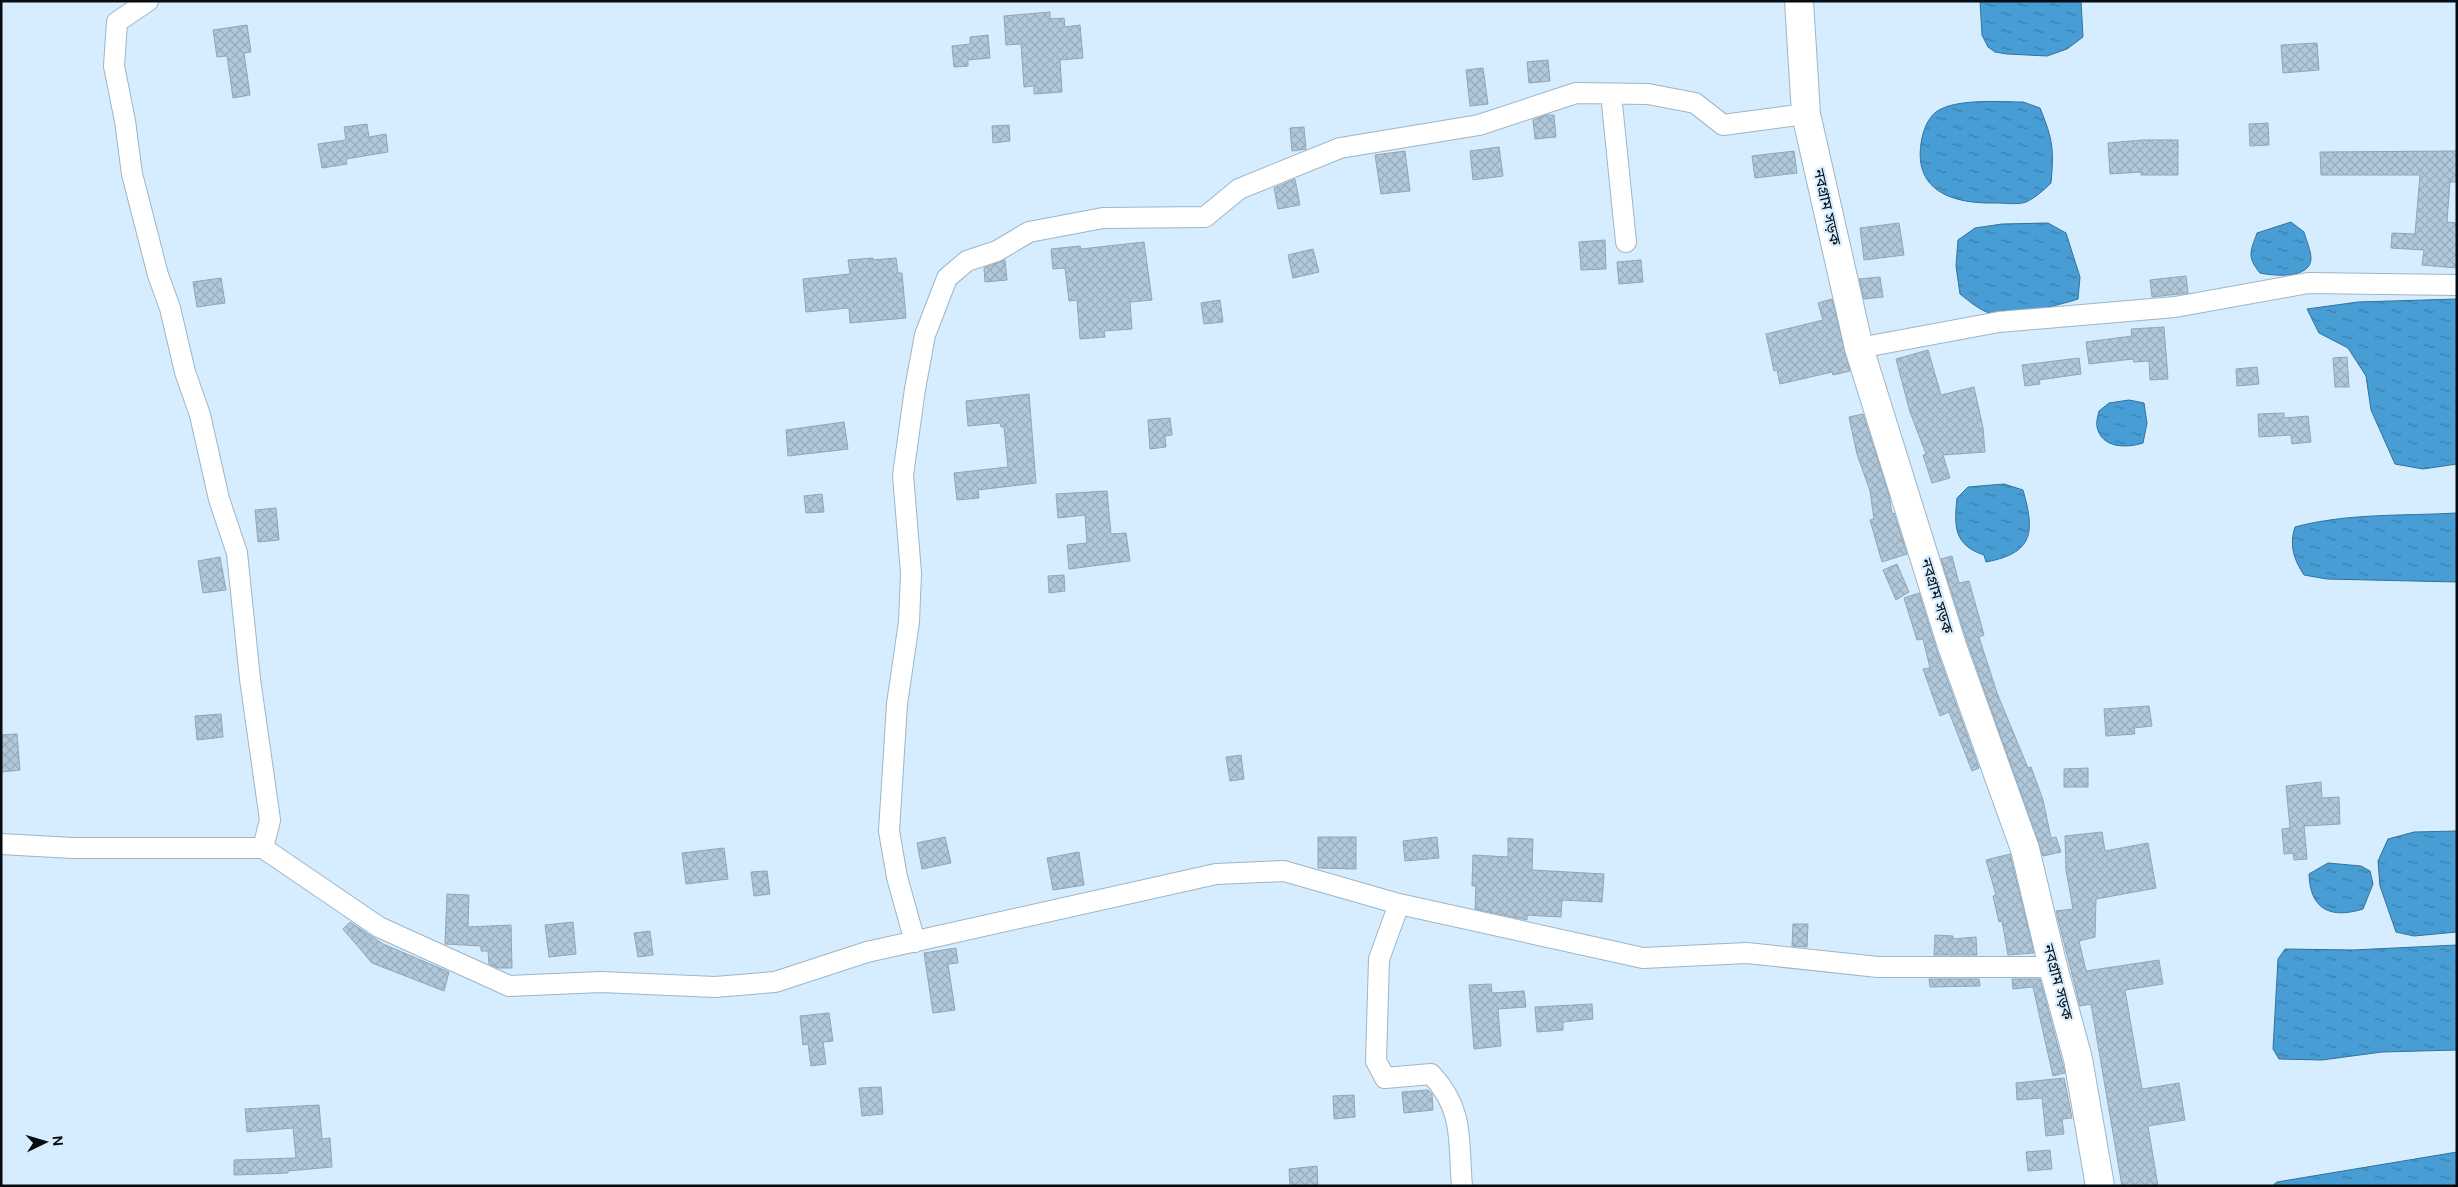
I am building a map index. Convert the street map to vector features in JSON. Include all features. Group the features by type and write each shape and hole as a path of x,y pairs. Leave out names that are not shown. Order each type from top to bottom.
{"main road":[{"name":"নবগ্রাম সড়ক","path":"1799,1 1806,114 1859,348 1952,646 2025,849 2053,967 2078,1059 2100,1186"}],"street":[{"path":"148,1 117,22 114,66 125,121 132,174 146,230 158,275 170,308 185,372 200,415 220,499 237,553 250,679 270,820 263,848"},
{"path":"916,942 899,886 889,830 897,704 909,622 911,573 903,475 925,335 947,278 967,261 997,251 1029,232 1103,218 1205,216 1239,189 1340,148 1479,125 1576,93 1648,94 1695,103 1723,125 1806,114"},
{"path":"1611,94 1626,242"},
{"path":"1859,348 1999,322 2175,307 2308,283 2457,285"},
{"path":"1,844 74,848 263,848 379,927 509,986 601,982 715,987 775,982 867,952 1216,874 1284,871 1399,904 1643,958 1747,953 1878,967 2053,967"},
{"path":"1399,904 1379,959 1376,1061 1385,1078 1432,1074 1441,1084 1460,1128 1462,1186"}],"water":[{"path":"1980,1 2081,1 2083,37 2067,49 2047,56 1995,52 1988,47 1982,35"},
{"path":"1990,101 2023,102 2040,108 2052,145 2051,183 2042,191 2023,203 1980,203 1950,197 1938,191 1929,182 1923,171 1920,156 1924,131 1931,117 1936,112 1954,105 1966,103"},
{"path":"2291,222 2304,232 2311,256 2309,265 2305,270 2290,275 2260,273 2251,258 2257,233"},
{"path":"2048,223 2066,233 2080,277 2078,299 2033,310 1997,314 1981,309 1960,294 1956,266 1958,240 1975,228 2002,224"},
{"path":"2457,299 2457,464 2423,469 2395,464 2371,410 2366,376 2348,348 2319,333 2307,309 2358,302"},
{"path":"2129,400 2144,403 2147,423 2143,443 2123,446 2110,443 2104,439 2097,427 2099,411 2109,403"},
{"path":"2004,484 2023,490 2029,518 2027,538 2014,553 1986,562 1984,555 1967,546 1958,534 1956,526 1957,498 1968,487"},
{"path":"2457,513 2457,582 2327,579 2304,575 2294,552 2292,540 2295,527 2355,517"},
{"path":"2457,831 2457,932 2414,936 2396,932 2380,886 2378,861 2388,839 2414,832"},
{"path":"2328,863 2361,866 2370,871 2373,884 2363,909 2352,912 2332,912 2318,904 2310,886 2309,874"},
{"path":"2457,945 2457,1050 2382,1052 2322,1060 2279,1059 2273,1049 2278,959 2285,949 2353,950"},
{"path":"2457,1152 2457,1186 2272,1186 2277,1182"}],"building":[{"path":"1050,12 1050,19 1064,18 1065,27 1080,25 1083,58 1060,60 1062,92 1034,94 1034,86 1024,87 1021,44 1006,45 1004,16"},
{"path":"247,25 251,52 244,53 250,95 233,98 227,56 217,57 213,30"},
{"path":"988,35 990,58 968,60 968,66 954,67 952,46 970,44 970,37"},
{"path":"2317,43 2319,70 2283,73 2281,45"},
{"path":"1548,60 1550,81 1529,83 1527,62"},
{"path":"1483,68 1488,104 1470,106 1466,70"},
{"path":"1546,115 1554,115 1556,137 1535,139 1533,120"},
{"path":"2268,123 2269,145 2250,146 2249,124"},
{"path":"367,124 369,137 386,134 388,152 346,159 347,164 322,168 318,144 346,140 344,127"},
{"path":"1009,125 1010,141 993,143 992,126"},
{"path":"1304,127 1306,149 1292,151 1290,128"},
{"path":"2142,140 2178,140 2178,175 2141,175 2141,172 2110,174 2108,143"},
{"path":"1499,147 1503,176 1473,180 1470,151"},
{"path":"1405,151 1410,191 1381,194 1375,155"},
{"path":"1794,151 1797,173 1755,178 1752,156"},
{"path":"2457,151 2457,182 2450,182 2447,222 2457,223 2457,268 2422,265 2424,250 2391,248 2392,233 2415,234 2420,175 2321,175 2320,152"},
{"path":"1295,179 1300,205 1278,209 1274,188"},
{"path":"1899,223 1904,255 1864,260 1860,228"},
{"path":"1605,240 1606,269 1581,270 1579,242"},
{"path":"1144,242 1152,300 1130,302 1132,329 1104,331 1105,337 1080,339 1077,300 1069,301 1065,268 1053,269 1051,249 1080,246 1081,249"},
{"path":"1313,249 1319,272 1293,278 1288,255"},
{"path":"873,258 873,260 896,258 898,273 902,273 906,318 850,323 849,308 806,312 803,279 850,274 848,260"},
{"path":"1005,260 1007,280 985,282 984,268"},
{"path":"1641,260 1643,282 1619,284 1617,262"},
{"path":"2186,276 2188,293 2152,297 2150,280"},
{"path":"1880,277 1883,297 1864,299 1859,279"},
{"path":"221,278 225,303 197,307 193,282"},
{"path":"1832,299 1850,371 1833,375 1832,372 1780,384 1777,370 1774,371 1766,334 1823,320 1818,303"},
{"path":"1220,300 1223,322 1204,324 1201,303"},
{"path":"2164,327 2168,379 2150,380 2149,361 2134,362 2133,359 2089,364 2086,342 2132,336 2131,329"},
{"path":"1928,350 1941,395 1974,387 1983,428 1985,452 1943,455 1950,478 1932,483 1923,455 1926,454 1910,412 1896,359"},
{"path":"2347,357 2349,387 2335,387 2333,358"},
{"path":"2079,358 2081,374 2039,380 2040,384 2025,386 2022,365"},
{"path":"2257,367 2259,384 2237,386 2236,369"},
{"path":"1029,394 1036,483 978,490 979,498 957,500 954,473 1008,467 1004,427 1001,427 1000,423 968,426 966,401"},
{"path":"2284,413 2284,418 2308,416 2311,442 2292,444 2291,435 2259,437 2258,414"},
{"path":"1863,414 1889,495 1892,514 1894,513 1907,554 1882,562 1870,520 1874,519 1870,491 1857,454 1849,417"},
{"path":"1170,418 1172,435 1165,436 1166,447 1150,449 1148,420"},
{"path":"844,422 848,449 788,456 786,430"},
{"path":"1107,491 1111,534 1126,533 1130,561 1069,569 1067,545 1087,543 1085,515 1058,518 1056,494"},
{"path":"822,494 824,512 806,513 804,496"},
{"path":"276,508 279,540 258,542 255,510"},
{"path":"1952,556 1959,583 1969,581 1984,635 1979,637 1997,693 2028,768 2031,767 2043,800 2051,838 2056,837 2061,852 2043,856 1967,641 1941,559"},
{"path":"220,557 226,590 203,593 198,561"},
{"path":"1897,564 1909,592 1896,600 1883,570"},
{"path":"1064,575 1065,591 1049,593 1048,576"},
{"path":"1919,593 1937,651 1979,768 1972,771 1949,712 1940,716 1923,669 1930,668 1923,639 1917,640 1904,598"},
{"path":"2149,706 2152,726 2134,728 2135,734 2106,736 2104,709"},
{"path":"221,714 223,737 197,740 195,716"},
{"path":"17,734 20,770 1,772 1,735"},
{"path":"1241,755 1244,779 1230,781 1226,757"},
{"path":"2088,768 2088,787 2064,787 2064,769"},
{"path":"2321,782 2322,798 2339,797 2340,824 2304,826 2307,859 2294,860 2293,853 2284,854 2282,829 2290,828 2286,786"},
{"path":"2102,832 2105,851 2148,843 2156,888 2096,899 2095,937 2079,941 2086,971 2159,960 2163,984 2125,990 2142,1089 2179,1083 2185,1120 2148,1126 2158,1186 2122,1186 2091,1004 2080,1006 2056,911 2073,909 2066,870 2065,836"},
{"path":"945,837 951,863 922,869 917,843"},
{"path":"1318,837 1356,837 1356,869 1318,868"},
{"path":"1437,837 1439,858 1405,861 1403,841"},
{"path":"1508,838 1533,839 1532,870 1604,874 1602,902 1562,900 1561,917 1527,915 1527,920 1475,909 1476,886 1472,886 1473,855 1508,857"},
{"path":"724,848 728,879 686,884 682,853"},
{"path":"1079,852 1084,885 1053,890 1047,858"},
{"path":"2010,854 2034,953 2008,955 2002,921 1999,922 1993,896 1996,895 1986,860"},
{"path":"767,871 770,894 754,896 751,872"},
{"path":"447,894 469,895 468,927 511,925 512,968 498,968 489,964 488,951 481,951 481,946 445,944"},
{"path":"350,922 383,944 449,972 444,991 372,963 343,929"},
{"path":"573,922 576,954 549,957 545,925"},
{"path":"1793,924 1808,924 1807,947 1792,946"},
{"path":"650,931 653,955 638,957 634,933"},
{"path":"1935,935 1953,936 1953,939 1976,937 1977,955 1934,955"},
{"path":"956,948 958,963 948,964 955,1010 933,1013 924,953"},
{"path":"1929,979 1979,979 1980,986 1930,987"},
{"path":"2012,979 2040,979 2065,1073 2053,1076 2033,987 2013,989"},
{"path":"1491,984 1492,993 1524,991 1526,1007 1498,1009 1501,1046 1474,1049 1469,985"},
{"path":"1592,1004 1593,1019 1563,1022 1563,1030 1537,1032 1535,1007"},
{"path":"829,1013 833,1041 823,1042 826,1064 811,1066 808,1044 803,1045 800,1016"},
{"path":"2064,1078 2072,1118 2062,1119 2064,1134 2046,1136 2042,1098 2017,1100 2016,1083"},
{"path":"881,1087 883,1114 862,1116 859,1088"},
{"path":"1428,1090 1432,1094 1433,1110 1404,1113 1402,1092"},
{"path":"1354,1095 1355,1117 1334,1119 1333,1096"},
{"path":"319,1105 322,1139 330,1138 332,1167 288,1171 288,1173 234,1175 234,1160 296,1158 293,1128 247,1132 245,1109"},
{"path":"2050,1150 2052,1169 2028,1171 2026,1152"},
{"path":"1317,1166 1318,1186 1290,1186 1289,1169"}]}
